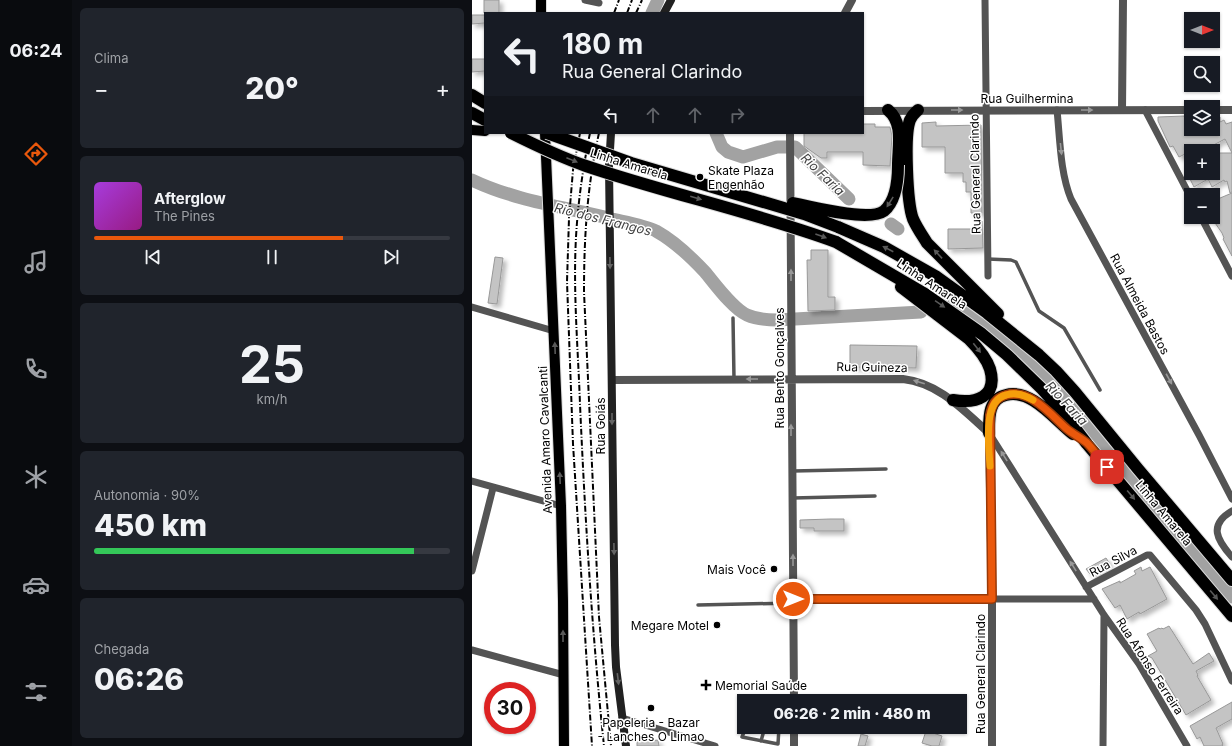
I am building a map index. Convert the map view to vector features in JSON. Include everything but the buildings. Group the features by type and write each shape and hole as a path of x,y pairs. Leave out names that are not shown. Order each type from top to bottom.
{"highway":[{"path":"472,95 484,101"},
{"path":"762,201 782,202 849,214 878,214 884,211 893,196 896,186 898,165 899,126 894,115 888,110"},
{"path":"918,110 911,118 908,127 908,183 909,200 913,218 927,243 995,311 1012,333"},
{"path":"472,113 484,119"},
{"name":"Linha Amarela","path":"513,134 585,166 756,215 836,242 925,294 982,334 1007,355 1042,389 1232,616"},
{"name":"Linha Amarela","path":"549,134 631,163 804,214 884,247 931,273 987,313 1056,371 1232,580"},
{"path":"871,262 903,289 969,338 985,358 990,368 991,383 989,390 984,396 971,402 953,400"},
{"path":"989,433 990,415 995,401 999,397 1005,395 1019,394 1027,397 1042,407 1069,431 1088,444"},
{"path":"1209,552 1232,573"}],"main road":[{"path":"540,0 541,12"},
{"path":"665,12 671,0"},
{"path":"472,130 484,131"},
{"path":"525,134 537,149 548,205"},
{"name":"Avenida Amaro Cavalcanti","path":"546,134 561,506 564,746"},
{"name":"Rua Goiás","path":"612,134 608,166 616,667 626,746"}],"street":[{"path":"585,0 599,3"},
{"path":"846,12 852,0"},
{"name":"Rua General Clarindo","path":"985,0 988,276"},
{"path":"1122,110 1123,0"},
{"name":"Rua Almeida Bastos","path":"1057,110 1064,174 1071,199 1232,499"},
{"path":"1145,110 1186,188"},
{"name":"Rua Guilhermina","path":"864,111 1184,110"},
{"path":"1220,110 1232,110"},
{"name":"Rua Bento Gonçalves","path":"790,135 794,694"},
{"path":"1205,224 1232,276"},
{"path":"472,307 554,332"},
{"name":"Rua Guineza","path":"612,380 791,378 903,379 914,380 932,387 953,400 989,433 1094,599"},
{"name":"Rua General Clarindo","path":"989,433 992,599 992,746"},
{"path":"472,481 561,506"},
{"path":"472,571 494,488"},
{"path":"1232,511 1220,520 1217,532 1218,539 1222,546 1232,557"},
{"name":"Rua Silva","path":"1086,587 1147,555 1150,555 1196,610 1205,624 1232,681"},
{"path":"793,601 1094,599"},
{"name":"Rua Afonso Ferreira","path":"1094,599 1139,664 1187,746"},
{"path":"1103,746 1104,615"},
{"path":"472,650 564,675"},
{"path":"622,718 715,746"},
{"path":"794,734 794,746"}],"lane":[{"path":"988,259 1011,260 1016,262 1039,311 1064,328 1100,390"},
{"path":"733,318 734,379"},
{"path":"792,471 886,469"},
{"path":"792,498 875,496"},
{"path":"698,605 793,601"},
{"path":"743,734 742,737 761,742 778,744 779,734"},
{"path":"761,742 763,734"}],"waterway":[{"name":"Rio Faria","path":"652,12 658,0"},
{"name":"Rio Faria","path":"716,134 722,147 728,152 743,157 777,147 795,147 849,199"},
{"name":"Rio dos Frangos","path":"472,180 506,193 541,203 634,224 656,231 676,244 705,272 724,296 747,315 777,320 921,312"},
{"name":"Rio Faria","path":"891,224 898,229"},
{"name":"Rio Faria","path":"950,298 1003,338 1067,401 1232,597"}],"railway":[{"path":"614,12 619,0"},
{"path":"627,12 632,0"},
{"path":"636,12 642,0"},
{"path":"580,134 573,170 569,218 567,282 573,444 592,746"},
{"path":"590,134 581,185 577,224 575,299 592,618 604,746"},
{"path":"599,134 587,212 584,292 599,617 611,746"}],"slow traffic":[{"path":"990,466 990,415 995,401 999,397 1012,394 1019,394 1033,400"}],"place":[{"name":"Skate Plaza Engenhão","path":"700,177"},
{"name":"Mais Você","path":"774,569"},
{"name":"Megare Motel","path":"717,625"},
{"name":"Memorial Saúde","path":"706,685"},
{"name":"Papeleria - Bazar - Lanches O Limao","path":"651,708"}],"route":[{"path":"793,599 992,599 989,433 992,407 999,397 1019,394 1034,401 1069,431 1088,444 1107,467"}]}
